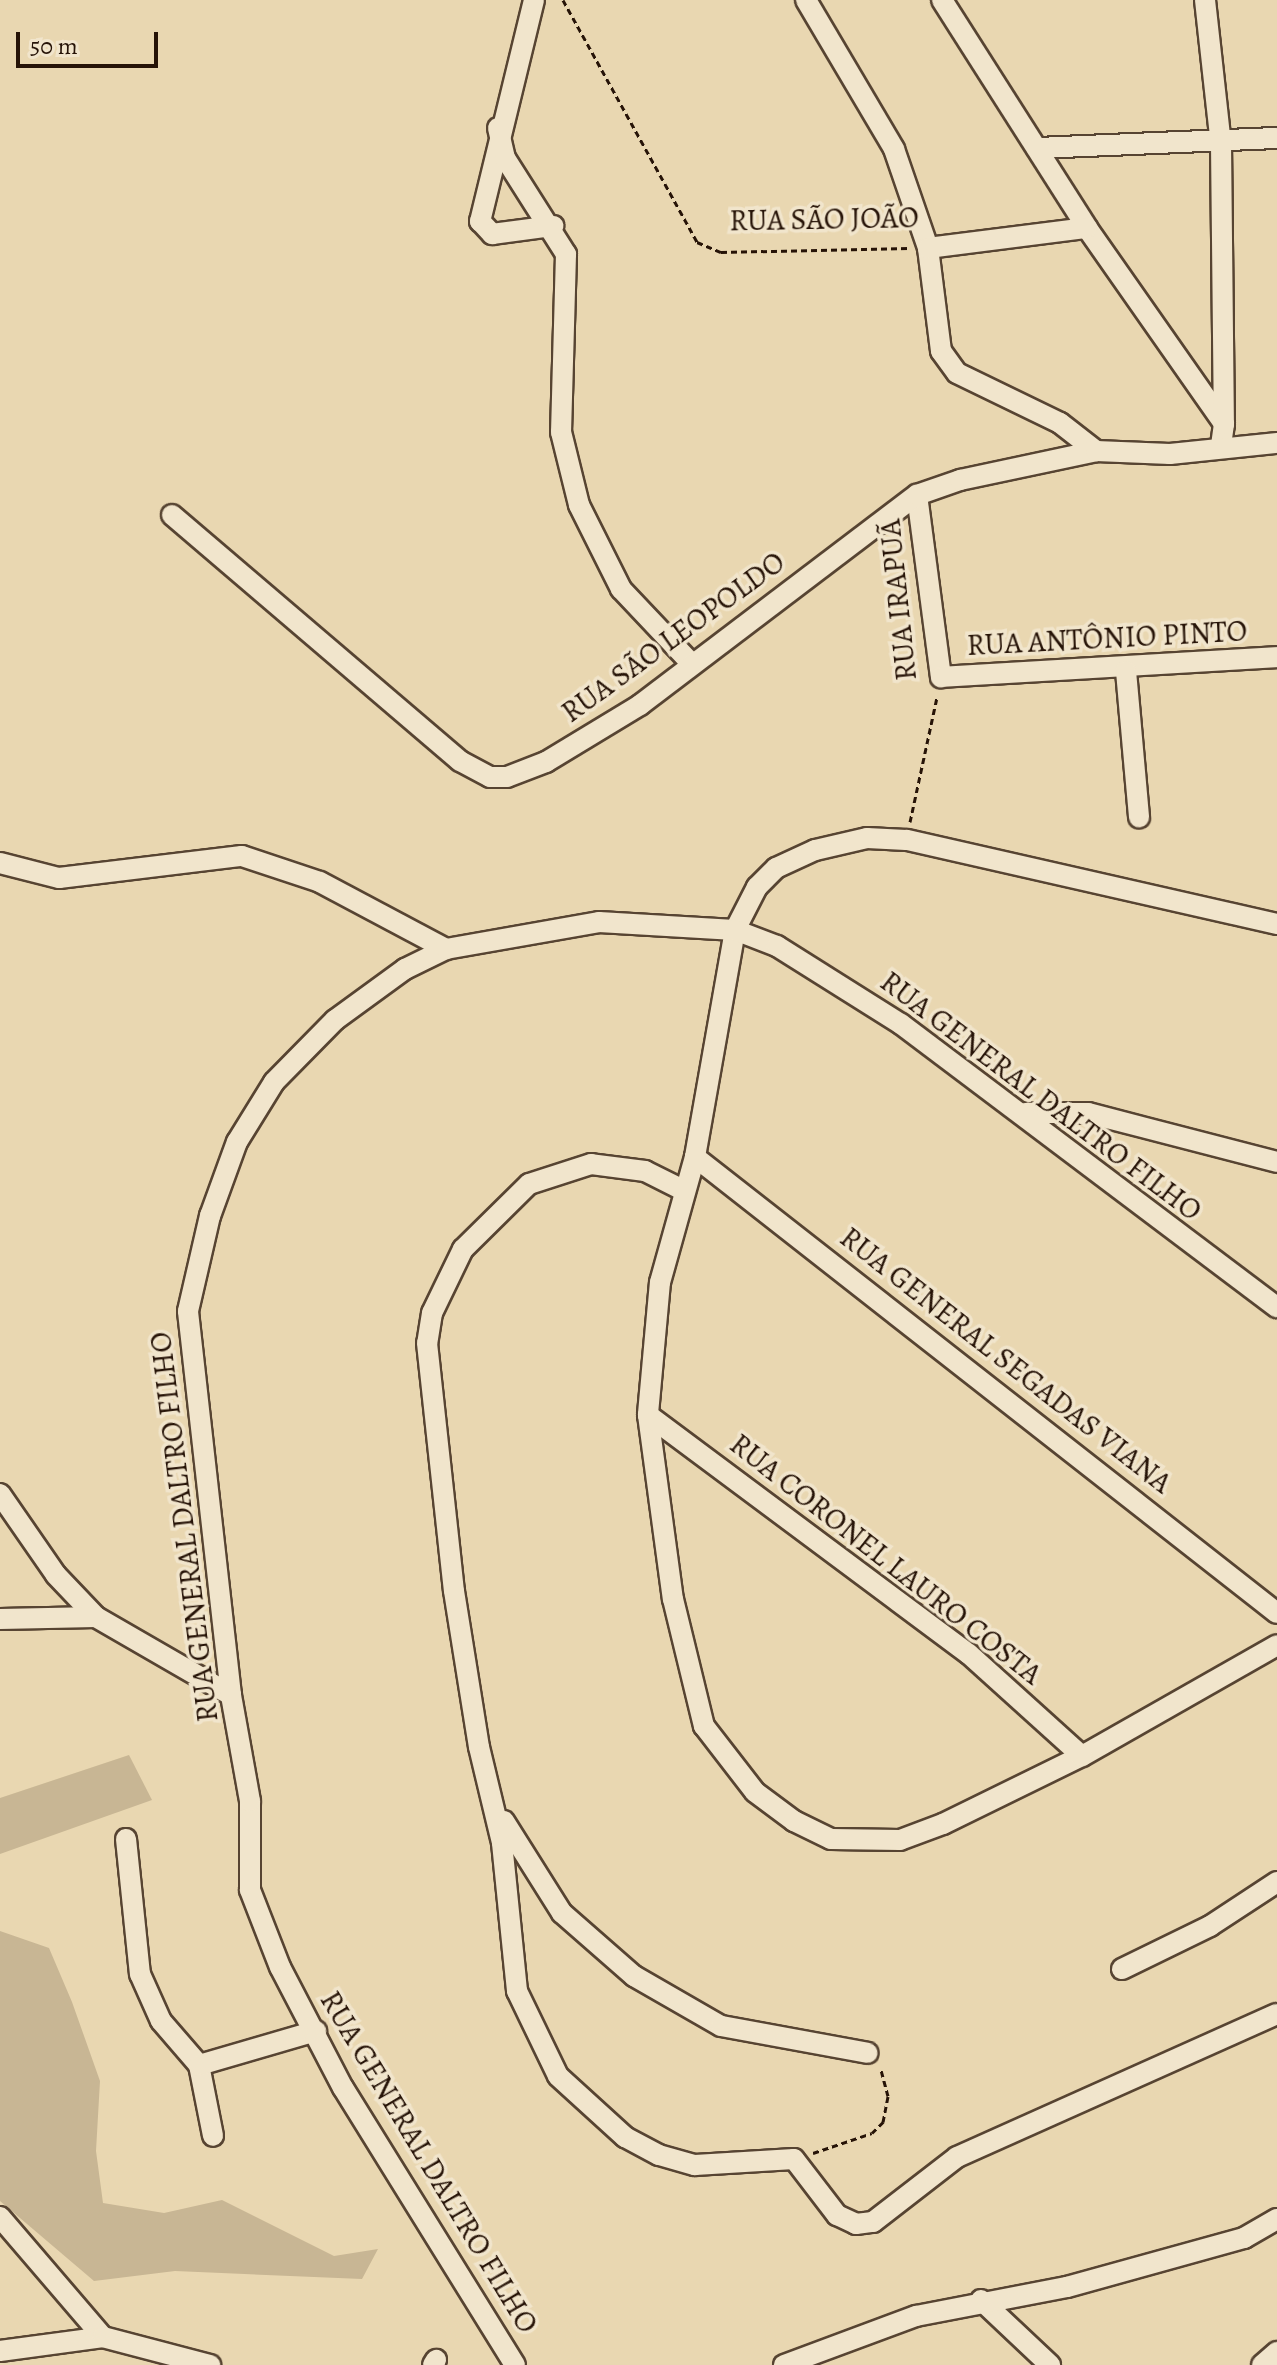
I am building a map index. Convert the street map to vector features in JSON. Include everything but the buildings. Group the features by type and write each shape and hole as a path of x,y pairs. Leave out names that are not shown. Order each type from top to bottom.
{"street":[{"path":"534,0 498,128 482,229 504,233 553,226"},
{"path":"806,0 894,149 928,248 933,317 941,351 957,373 1060,423 1096,451"},
{"path":"942,0 1222,434"},
{"path":"1205,0 1221,144 1222,434"},
{"path":"498,128 517,180 553,226 569,279 561,432 579,505 621,589 692,664"},
{"path":"1037,148 1221,144 1277,138"},
{"name":"RUA SÃO JOÃO","path":"928,248 1087,228"},
{"name":"RUA SÃO LEOPOLDO","path":"172,515 412,724 490,777 526,773 640,705 917,495 960,480 1096,451 1170,454 1222,434 1277,443"},
{"name":"RUA IRAPUÃ","path":"917,495 941,677"},
{"name":"RUA ANTÔNIO PINTO","path":"941,677 1126,671 1277,657"},
{"path":"1126,671 1139,817"},
{"path":"1277,924 906,840 867,838 815,850 776,868 757,887 735,930 695,1157 681,1189 651,1334 648,1415 688,1677 704,1726 755,1792 794,1821 831,1839 900,1840 1082,1756 1277,1645"},
{"path":"0,863 59,878 242,856 320,882 446,949"},
{"name":"RUA GENERAL DALTRO FILHO","path":"515,2365 343,2088 280,1967 250,1890 254,1837 231,1695 216,1525 190,1361 188,1311 210,1216 252,1114 303,1046 405,969 446,949 599,922 735,930 777,946 901,1024 1025,1113 1277,1307"},
{"path":"1025,1113 1088,1113 1277,1162"},
{"name":"RUA GENERAL SEGADAS VIANA","path":"695,1157 1277,1613"},
{"path":"681,1189 645,1171 591,1164 529,1184 463,1249 432,1313 427,1343 454,1591 479,1747 494,1803 517,1991 558,2076 625,2137 659,2155 695,2165 794,2159 837,2215 856,2224 873,2222 957,2157 1277,2014"},
{"name":"RUA CORONEL LAURO COSTA","path":"648,1415 969,1654 1082,1756"},
{"path":"0,1494 56,1575 96,1617 231,1695"},
{"path":"0,1619 96,1617"},
{"path":"494,1803 562,1913 634,1976 721,2026 868,2053"},
{"path":"126,1839 140,1974 161,2021 199,2065 213,2136"},
{"path":"1122,1969 1210,1926 1277,1882"},
{"path":"199,2065 316,2031"},
{"path":"0,2217 103,2337"},
{"path":"784,2365 828,2345 981,2300 1067,2287 1244,2238 1277,2219"},
{"path":"981,2300 1050,2365"},
{"path":"0,2351 103,2337 210,2365"},
{"path":"1262,2365 1277,2352"}],"path":[{"name":"RUA SÃO JOÃO","path":"563,0 697,242 721,252 928,248"},
{"name":"RUA IRAPUÃ","path":"906,840 941,677"},
{"path":"794,2159 872,2133 883,2122 888,2096 881,2067 868,2053"}],"shaded area":[{"path":"129,1755 152,1800 0,1854 0,1798"},
{"path":"0,1931 49,1948 72,2002 100,2081 96,2151 103,2203 164,2213 222,2200 334,2256 378,2249 362,2279 175,2271 94,2281 0,2201"}]}
